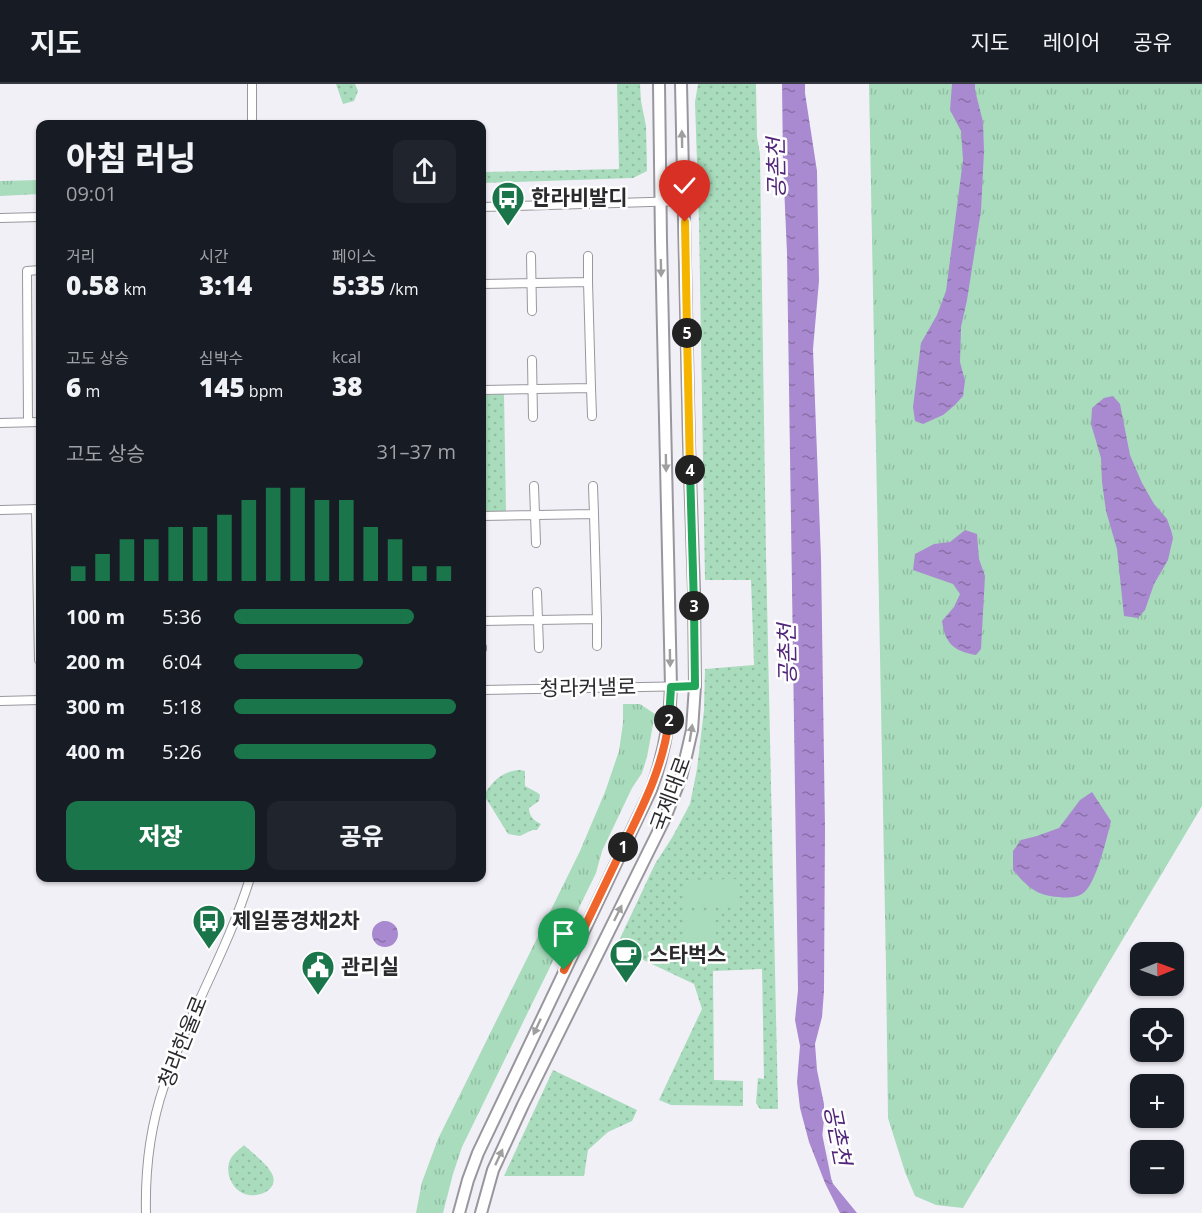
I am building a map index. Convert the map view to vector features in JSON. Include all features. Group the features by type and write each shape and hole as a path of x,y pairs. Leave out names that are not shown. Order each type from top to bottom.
{"main road":[{"name":"국제대로","path":"459,1213 478,1153 651,790 666,743 671,687 659,84"},
{"name":"국제대로","path":"481,1213 493,1170 532,1086 665,818 681,777 690,741 695,686 694,590 681,84"}],"street":[{"path":"252,84 252,120"},
{"path":"486,207 684,201"},
{"path":"0,218 36,218"},
{"path":"531,256 532,311"},
{"path":"588,256 592,416"},
{"path":"28,422 27,271 36,270"},
{"path":"486,284 588,282"},
{"path":"532,360 533,417"},
{"path":"486,390 591,388"},
{"path":"0,423 36,422"},
{"path":"534,486 536,543"},
{"path":"593,486 597,646"},
{"path":"0,510 36,509"},
{"path":"486,516 594,514"},
{"path":"537,592 539,648"},
{"path":"486,621 597,619"},
{"name":"청라커낼로","path":"486,690 695,686"},
{"path":"0,701 36,700"},
{"name":"청라한울로","path":"146,1213 149,1152 154,1119 164,1086 249,882"}],"green space":[{"path":"336,84 355,84 358,91 354,101 343,104"},
{"path":"617,84 640,84 646,126 647,171 633,178 486,183 486,172 619,169"},
{"path":"698,84 756,84 757,137 760,154 778,1109 760,1109 756,1103 758,1078 764,1079 762,969 713,971 714,1080 743,1081 743,1106 671,1105 659,1100 702,1009 694,984 616,947 655,864 690,804 704,710 705,669 754,665 751,580 705,580 695,102"},
{"path":"869,84 1202,84 1202,806 963,1208 936,1205 915,1196 888,1118"},
{"path":"36,180 36,194 0,196 0,181"},
{"path":"504,394 506,511 486,511 486,395"},
{"path":"623,704 640,704 655,714 642,773 632,788 602,851 596,873 462,1147 443,1213 416,1213 422,1182 438,1139 580,851 605,792 619,751"},
{"path":"525,771 525,786 540,795 539,801 529,808 532,818 541,824 537,830 520,836 508,834 486,798 486,792 491,785 508,772"},
{"path":"737,879 738,906 684,907 683,880"},
{"path":"683,913 715,913 716,946 684,947"},
{"path":"553,1070 637,1110 632,1121 608,1132 588,1150 584,1176 504,1176"},
{"path":"244,1145 264,1163 273,1176 274,1181 267,1192 249,1195 238,1190 231,1181 229,1164 232,1156"}],"water":[{"path":"782,84 805,84 817,171 819,281 813,349 821,558 825,828 824,991 822,1017 815,1044 817,1070 824,1104 822,1138 826,1165 830,1180 857,1213 840,1213 825,1183 809,1142 800,1108 797,1082 800,1046 795,1020 798,990 787,253"},
{"path":"952,84 975,84 983,122 981,211 961,327 960,362 965,381 963,396 943,415 923,424 915,421 913,407 921,343 937,315 946,291 963,160 961,131 950,110"},
{"path":"1113,396 1120,404 1130,455 1154,504 1167,519 1173,538 1168,560 1154,584 1145,610 1138,618 1124,616 1117,549 1106,511 1101,458 1091,424 1092,408 1104,398"},
{"path":"965,530 977,534 979,559 985,576 981,649 976,655 961,651 951,645 945,635 942,621 954,607 960,594 953,584 913,570 915,554 934,544 950,542"},
{"path":"1092,792 1111,821 1092,881 1082,894 1077,896 1051,896 1038,892 1013,870 1013,851 1021,840 1059,828 1080,800"},
{"path":"385,921 394,925 398,934 394,943 385,947 376,943 372,934 376,925"}],"waterway":[{"name":"공촌천","path":"821,1136 831,1182"}],"place":[{"name":"한라비발디","path":"508,227"},
{"name":"제일풍경채2차","path":"209,950"},
{"name":"스타벅스","path":"626,984"},
{"name":"관리실","path":"318,996"}],"route":[{"path":"564,970 651,790 666,743 671,687 695,686 685,222"}]}
